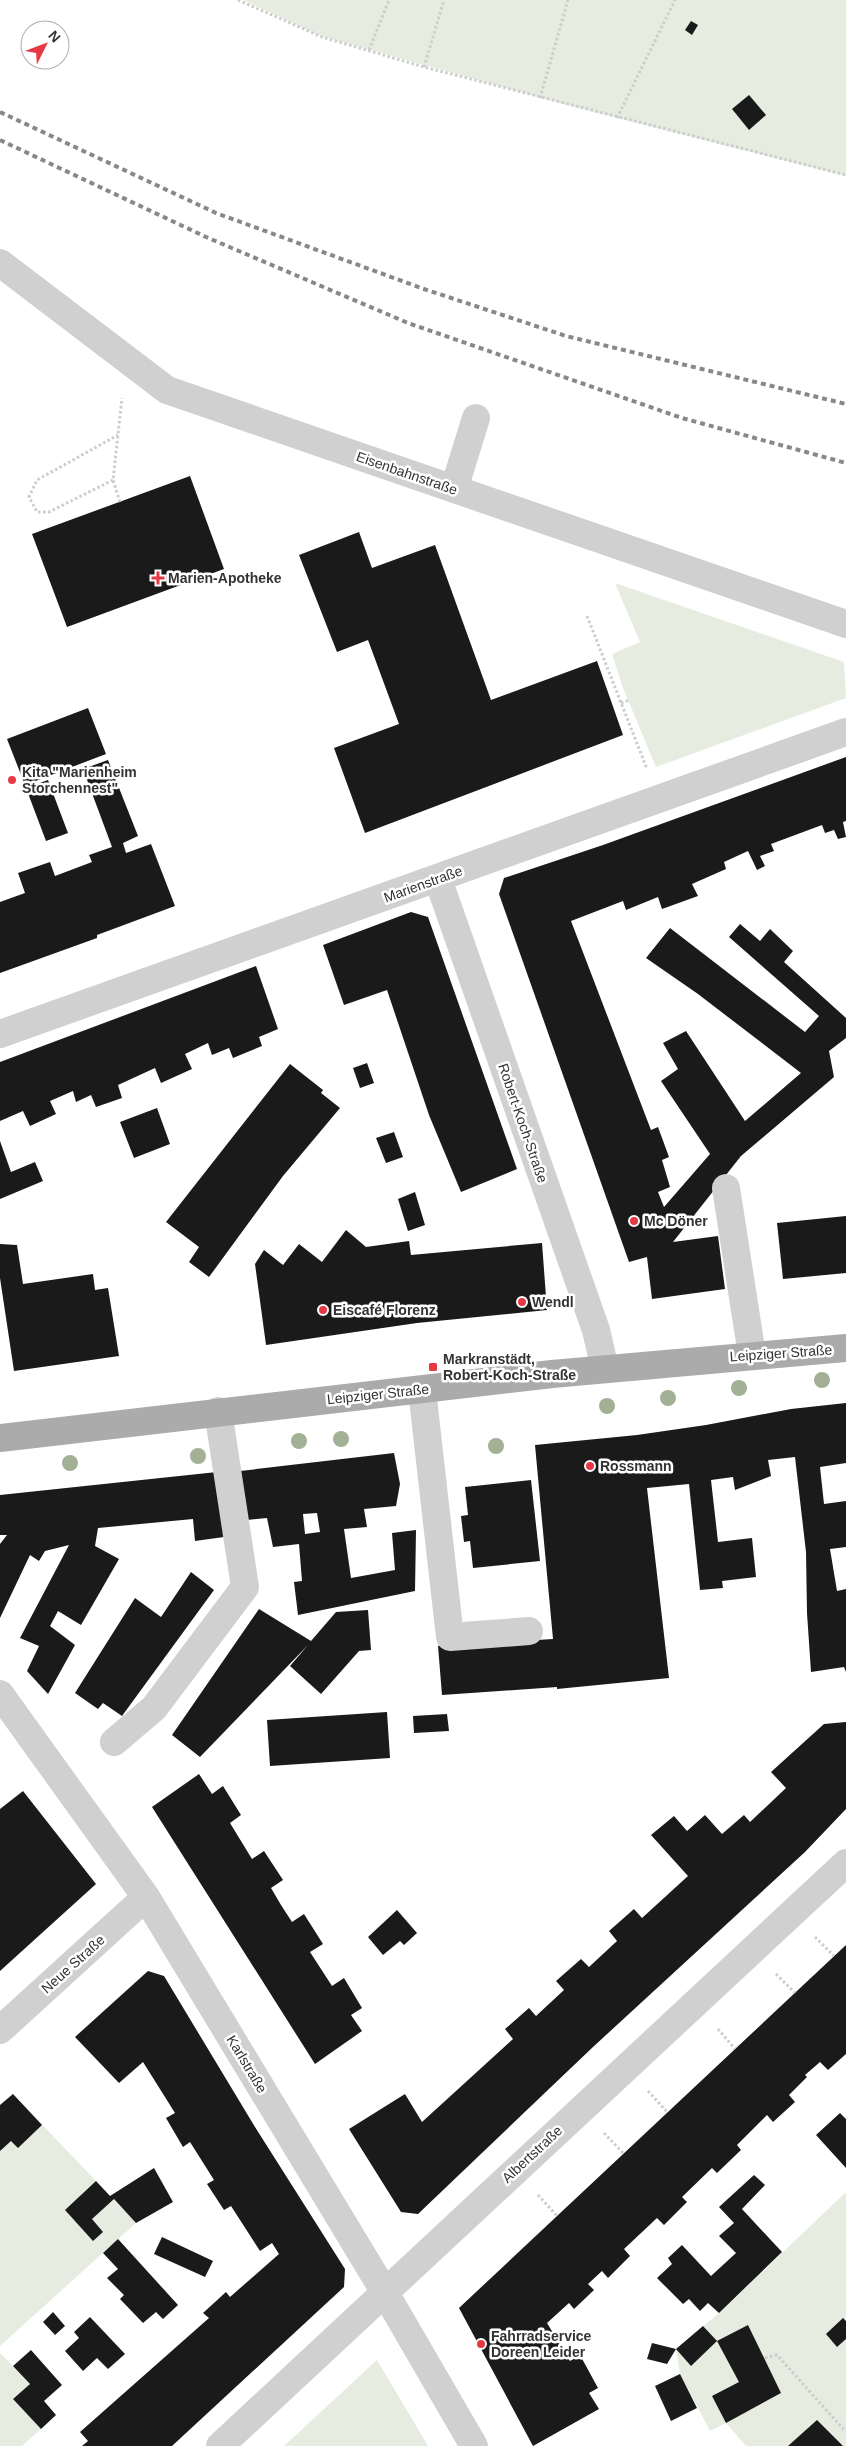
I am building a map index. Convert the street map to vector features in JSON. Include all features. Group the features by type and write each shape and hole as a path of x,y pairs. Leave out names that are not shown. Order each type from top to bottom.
{"main road":[{"name":"Leipziger Straße","path":"0,1438 605,1369 846,1348"}],"street":[{"name":"Eisenbahnstraße","path":"0,263 167,390 846,624"},
{"path":"454,489 476,418"},
{"name":"Marienstraße","path":"0,1034 846,732"},
{"name":"Robert-Koch-Straße","path":"438,879 596,1330 605,1369"},
{"path":"726,1188 752,1355"},
{"path":"422,1390 450,1637 529,1631"},
{"path":"114,1742 154,1708 245,1587 218,1412"},
{"name":"Karlstraße","path":"2,1700 146,1897 384,2292 474,2446"},
{"name":"Albertstraße","path":"220,2446 846,1862"},
{"name":"Neue Straße","path":"0,2030 146,1897"}],"path":[{"path":"238,0 322,37 424,67 617,118 680,131 846,175"},
{"path":"369,50 389,0"},
{"path":"424,67 444,0"},
{"path":"540,98 568,0"},
{"path":"617,118 675,0"},
{"path":"113,480 49,512 37,512 29,497 37,480 118,435 113,480 120,502"},
{"path":"587,616 658,800"},
{"path":"621,703 629,700"},
{"path":"765,2358 777,2355 846,2432"}],"shaded area":[{"path":"243,0 846,0 846,176 574,107 321,36"},
{"path":"615,583 844,662 846,698 656,767 623,688 612,654 640,642"},
{"path":"13,2094 136,2223 0,2346 0,2105"},
{"path":"846,2192 846,2446 746,2446 726,2423 710,2431 680,2374 676,2349 719,2313"},
{"path":"0,2353 30,2384 13,2399 41,2429 22,2446 0,2446"},
{"path":"377,2360 428,2446 284,2446"}],"building":[{"path":"691,21 698,25 692,35 685,30"},
{"path":"749,95 766,115 749,130 732,109"},
{"path":"190,476 224,569 67,627 32,534"},
{"path":"359,532 372,568 435,545 491,700 597,661 623,735 365,833 334,748 399,724 368,640 337,652 299,555"},
{"path":"88,708 106,754 25,785 7,739"},
{"path":"846,757 846,821 843,822 846,837 838,839 834,830 825,833 822,825 771,844 774,851 760,856 765,866 757,870 748,851 724,862 726,869 692,884 698,896 662,909 658,897 626,910 623,901 571,921 651,1130 658,1127 669,1157 662,1160 670,1187 658,1192 664,1207 710,1154 661,1081 678,1069 663,1043 686,1031 745,1121 801,1073 698,994 646,958 670,928 805,1032 819,1016 729,937 740,924 760,941 770,929 793,951 784,962 846,1018 846,1038 829,1051 834,1077 741,1156 673,1242 718,1236 725,1289 652,1299 647,1257 629,1262 499,894 504,878 603,845"},
{"path":"108,760 138,836 123,843 126,853 151,844 175,906 97,935 97,938 0,973 0,902 25,893 18,873 50,862 55,876 92,862 89,855 112,847 83,769"},
{"path":"48,780 68,833 46,841 26,788"},
{"path":"411,912 428,917 517,1169 461,1192 429,1115 387,990 344,1005 323,945"},
{"path":"256,966 278,1029 259,1037 262,1046 233,1058 229,1048 212,1055 208,1043 185,1054 192,1069 161,1083 155,1068 118,1085 122,1098 96,1107 91,1095 76,1102 73,1091 50,1101 56,1114 30,1126 23,1111 0,1121 0,1062"},
{"path":"367,1063 374,1083 360,1088 353,1068"},
{"path":"290,1064 323,1090 321,1093 340,1108 283,1176 209,1277 189,1262 199,1247 166,1222"},
{"path":"157,1108 170,1144 134,1158 120,1122"},
{"path":"394,1132 403,1157 386,1163 376,1138"},
{"path":"0,1141 11,1172 35,1162 43,1181 0,1199"},
{"path":"415,1192 425,1225 408,1231 398,1199"},
{"path":"846,1216 846,1273 783,1279 777,1223"},
{"path":"346,1230 366,1247 409,1241 411,1255 542,1243 547,1310 417,1323 266,1345 255,1264 264,1250 283,1265 299,1244 322,1262"},
{"path":"0,1244 17,1245 23,1284 93,1274 95,1290 108,1288 119,1356 14,1371 0,1278"},
{"path":"846,1403 846,1463 820,1467 824,1504 846,1501 846,1547 830,1549 837,1591 846,1589 846,1672 844,1667 811,1672 807,1613 806,1552 795,1457 768,1460 771,1476 735,1490 733,1477 711,1480 718,1542 752,1538 756,1577 722,1581 723,1588 700,1590 689,1484 647,1488 669,1678 557,1689 557,1687 442,1695 438,1646 553,1639 535,1445 637,1435 706,1425 791,1409"},
{"path":"394,1453 400,1484 396,1506 364,1509 367,1527 344,1529 351,1578 395,1570 392,1533 416,1530 415,1591 298,1615 294,1582 302,1581 299,1544 273,1547 267,1518 247,1520 240,1471","holes":["317,1513 320,1532 305,1534 303,1514"]},
{"path":"217,1472 224,1537 195,1541 193,1519 98,1528 95,1546 119,1559 81,1625 58,1611 50,1626 75,1645 48,1694 27,1671 39,1646 20,1638 69,1545 45,1551 39,1561 30,1555 0,1618 0,1544 7,1535 0,1535 0,1495"},
{"path":"531,1480 540,1561 473,1568 470,1541 464,1542 461,1516 468,1515 465,1487"},
{"path":"191,1572 214,1590 122,1716 103,1703 98,1709 75,1693 135,1598 161,1617"},
{"path":"259,1609 311,1641 336,1612 368,1610 371,1650 359,1651 321,1694 290,1666 308,1645 200,1757 172,1735"},
{"path":"387,1712 390,1758 270,1766 267,1720"},
{"path":"447,1714 449,1731 414,1733 413,1716"},
{"path":"846,1722 846,1809 805,1852 593,2047 418,2214 401,2212 349,2129 405,2094 422,2122 513,2039 505,2029 529,2008 536,2016 564,1990 556,1981 581,1959 589,1967 617,1941 609,1931 634,1909 642,1918 688,1876 651,1835 674,1816 687,1831 705,1815 722,1834 744,1815 750,1822 786,1788 771,1772 824,1724"},
{"path":"199,1774 212,1794 223,1786 241,1815 230,1823 252,1859 264,1851 283,1880 271,1888 281,1905 292,1922 304,1914 323,1944 310,1952 332,1986 344,1978 362,2008 351,2015 362,2031 315,2064 152,1807"},
{"path":"23,1791 96,1884 0,1971 0,1809"},
{"path":"397,1910 417,1933 404,1945 400,1941 383,1955 368,1937"},
{"path":"846,1945 846,2054 828,2070 820,2062 805,2075 807,2077 789,2095 795,2102 773,2122 767,2115 737,2145 741,2150 717,2173 712,2168 682,2197 687,2202 664,2225 657,2218 624,2249 630,2256 608,2278 602,2271 588,2284 594,2290 574,2309 569,2303 547,2323 570,2361 580,2355 598,2388 589,2393 599,2409 533,2446 459,2308"},
{"path":"148,1971 164,1976 255,2127 345,2269 344,2287 172,2446 82,2446 88,2441 80,2432 209,2318 203,2313 226,2292 230,2297 279,2254 272,2243 260,2251 231,2206 224,2210 207,2184 214,2180 190,2142 183,2147 166,2118 175,2113 143,2062 119,2083 75,2037"},
{"path":"13,2094 42,2125 18,2148 11,2141 0,2151 0,2105"},
{"path":"840,2113 846,2119 846,2168 816,2135"},
{"path":"154,2168 173,2202 136,2223 114,2199 92,2219 103,2232 93,2241 65,2210 96,2181 110,2196"},
{"path":"754,2175 765,2185 742,2209 782,2252 719,2313 708,2303 700,2311 689,2299 683,2304 657,2278 672,2264 668,2258 682,2245 711,2276 736,2253 719,2236 734,2223 719,2207"},
{"path":"162,2237 213,2261 205,2277 154,2254"},
{"path":"118,2239 178,2305 163,2319 156,2312 143,2323 120,2299 124,2295 107,2278 118,2269 103,2253"},
{"path":"53,2312 65,2326 55,2335 43,2322"},
{"path":"90,2317 125,2354 108,2369 97,2358 83,2371 65,2351 79,2338 74,2332"},
{"path":"843,2318 846,2321 846,2339 837,2347 826,2334"},
{"path":"748,2325 781,2393 726,2423 712,2396 739,2382 717,2341"},
{"path":"703,2326 717,2341 691,2366 676,2349"},
{"path":"652,2343 676,2349 667,2364 647,2359"},
{"path":"31,2350 62,2385 44,2401 56,2415 41,2429 13,2399 30,2384 13,2366"},
{"path":"680,2374 697,2408 671,2421 655,2386"},
{"path":"817,2420 843,2446 788,2446"}],"railway":[{"path":"0,112 216,213 424,289 566,336 846,404"},
{"path":"0,140 206,237 408,323 682,418 846,463"}],"place":[{"name":"Marien-Apotheke","path":"158,578"},
{"name":"Kita \"Marienheim Storchennest\"","path":"12,780"},
{"name":"Mc Döner","path":"634,1221"},
{"name":"Wendl","path":"522,1302"},
{"name":"Eiscafé Florenz","path":"323,1310"},
{"name":"Markranstädt, Robert-Koch-Straße","path":"433,1367"},
{"name":"Rossmann","path":"590,1466"},
{"name":"Fahrradservice Doreen Leider","path":"481,2344"}]}
